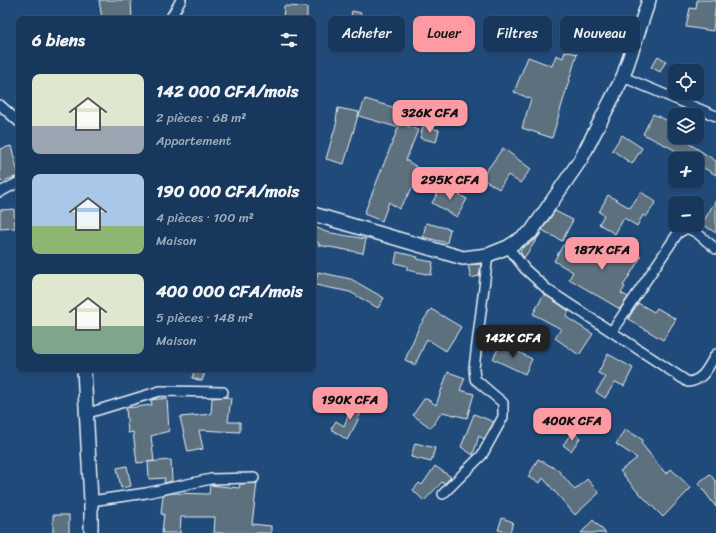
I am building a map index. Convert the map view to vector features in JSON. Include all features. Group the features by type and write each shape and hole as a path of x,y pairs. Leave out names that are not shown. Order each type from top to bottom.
{"street":[{"path":"172,16 181,0"},
{"path":"316,215 464,258 488,255 508,247 531,232 581,159 623,76 649,0"},
{"path":"623,76 716,116"},
{"path":"0,105 16,119"},
{"path":"0,192 16,184"},
{"path":"612,331 678,233 687,228 697,233 716,249"},
{"path":"508,247 525,270 548,290 688,382 696,381 702,377 716,354"},
{"path":"443,494 482,455 503,417 503,403 475,379 474,368 488,255"},
{"path":"84,372 85,414 91,502 91,533"},
{"path":"85,414 160,390 223,392"},
{"path":"91,502 146,493 210,479 254,478"}],"building":[{"path":"99,0 131,0 132,16 102,16"},
{"path":"697,0 716,0 713,31 686,27 690,8 696,9"},
{"path":"284,6 307,7 307,16 283,16"},
{"path":"352,11 361,13 361,16 351,16"},
{"path":"565,52 577,54 552,138 522,128 531,99 514,92 528,57 552,66 556,55 563,58"},
{"path":"658,56 666,61 660,72 651,67"},
{"path":"365,99 402,110 396,127 359,116"},
{"path":"338,108 359,112 344,164 326,159 337,121"},
{"path":"653,114 668,121 668,144 690,144 702,152 678,152 643,134"},
{"path":"400,123 418,130 406,160 423,171 399,209 389,202 382,221 364,214"},
{"path":"423,126 439,130 436,142 420,138"},
{"path":"622,135 642,148 632,164 612,150"},
{"path":"11,146 16,165 16,177 0,182 0,149"},
{"path":"503,148 531,169 520,183 508,175 499,189 481,178"},
{"path":"704,153 716,161 716,175 704,168"},
{"path":"442,185 467,199 457,217 432,203"},
{"path":"641,192 656,202 646,217 643,215 637,226 624,218 615,234 599,224 604,215 599,212 608,195 630,208"},
{"path":"716,200 716,233 704,225 704,221"},
{"path":"14,209 15,228 0,229 0,210"},
{"path":"555,211 573,220 562,241 542,230"},
{"path":"426,223 450,229 447,243 423,237"},
{"path":"316,227 326,232 366,239 363,253 318,245 319,243 316,242"},
{"path":"541,232 524,258 520,252 522,248 536,239"},
{"path":"612,238 641,257 623,286 625,287 621,293 628,297 620,309 569,279 573,272 554,261 563,245 596,263"},
{"path":"397,252 418,257 417,259 433,262 431,275 407,270 407,266 395,263"},
{"path":"481,264 479,276 471,278 468,265"},
{"path":"318,272 351,279 384,298 378,308 350,292 316,285"},
{"path":"544,294 569,311 566,317 593,334 579,355 555,338 561,329 533,314"},
{"path":"638,303 654,312 657,308 676,319 663,340 628,319"},
{"path":"431,309 461,327 446,351 427,339 415,365 405,360 419,327"},
{"path":"501,343 532,359 525,374 493,359"},
{"path":"608,354 633,368 624,386 615,382 605,398 596,392 606,377 598,373"},
{"path":"194,372 205,372 202,381 192,378"},
{"path":"448,372 465,378 460,390 474,394 467,418 442,412 431,428 413,415 424,399 427,399 436,405"},
{"path":"167,398 169,431 151,436 154,461 137,463 133,432 128,433 126,408 152,405 151,400"},
{"path":"212,398 231,398 228,422 240,422 240,432 199,430 203,449 188,452 180,417 211,414"},
{"path":"355,399 365,403 347,440 331,429 336,421 344,426"},
{"path":"474,414 494,422 484,439 479,436 473,455 461,447"},
{"path":"625,429 643,440 641,443 666,474 671,469 691,488 663,517 636,490 620,471 637,458 616,444"},
{"path":"572,432 580,438 571,451 563,445"},
{"path":"415,443 435,448 431,462 411,457"},
{"path":"538,459 558,470 575,490 587,479 599,493 575,515 543,478 540,483 528,477"},
{"path":"171,460 172,481 164,483 165,478 149,479 148,462"},
{"path":"127,466 131,486 121,488 117,468"},
{"path":"435,466 451,477 444,484 442,482 424,501 413,490 419,483 422,485"},
{"path":"710,474 716,482 716,507 698,483"},
{"path":"257,483 252,524 271,526 271,533 214,533 215,517 181,517 180,533 162,533 164,514 161,514 163,495 173,493 209,494 210,485 239,488 240,484"},
{"path":"53,515 69,515 69,533 53,533"},
{"path":"502,518 513,522 510,533 498,530"},
{"path":"593,520 606,533 581,533"}]}
